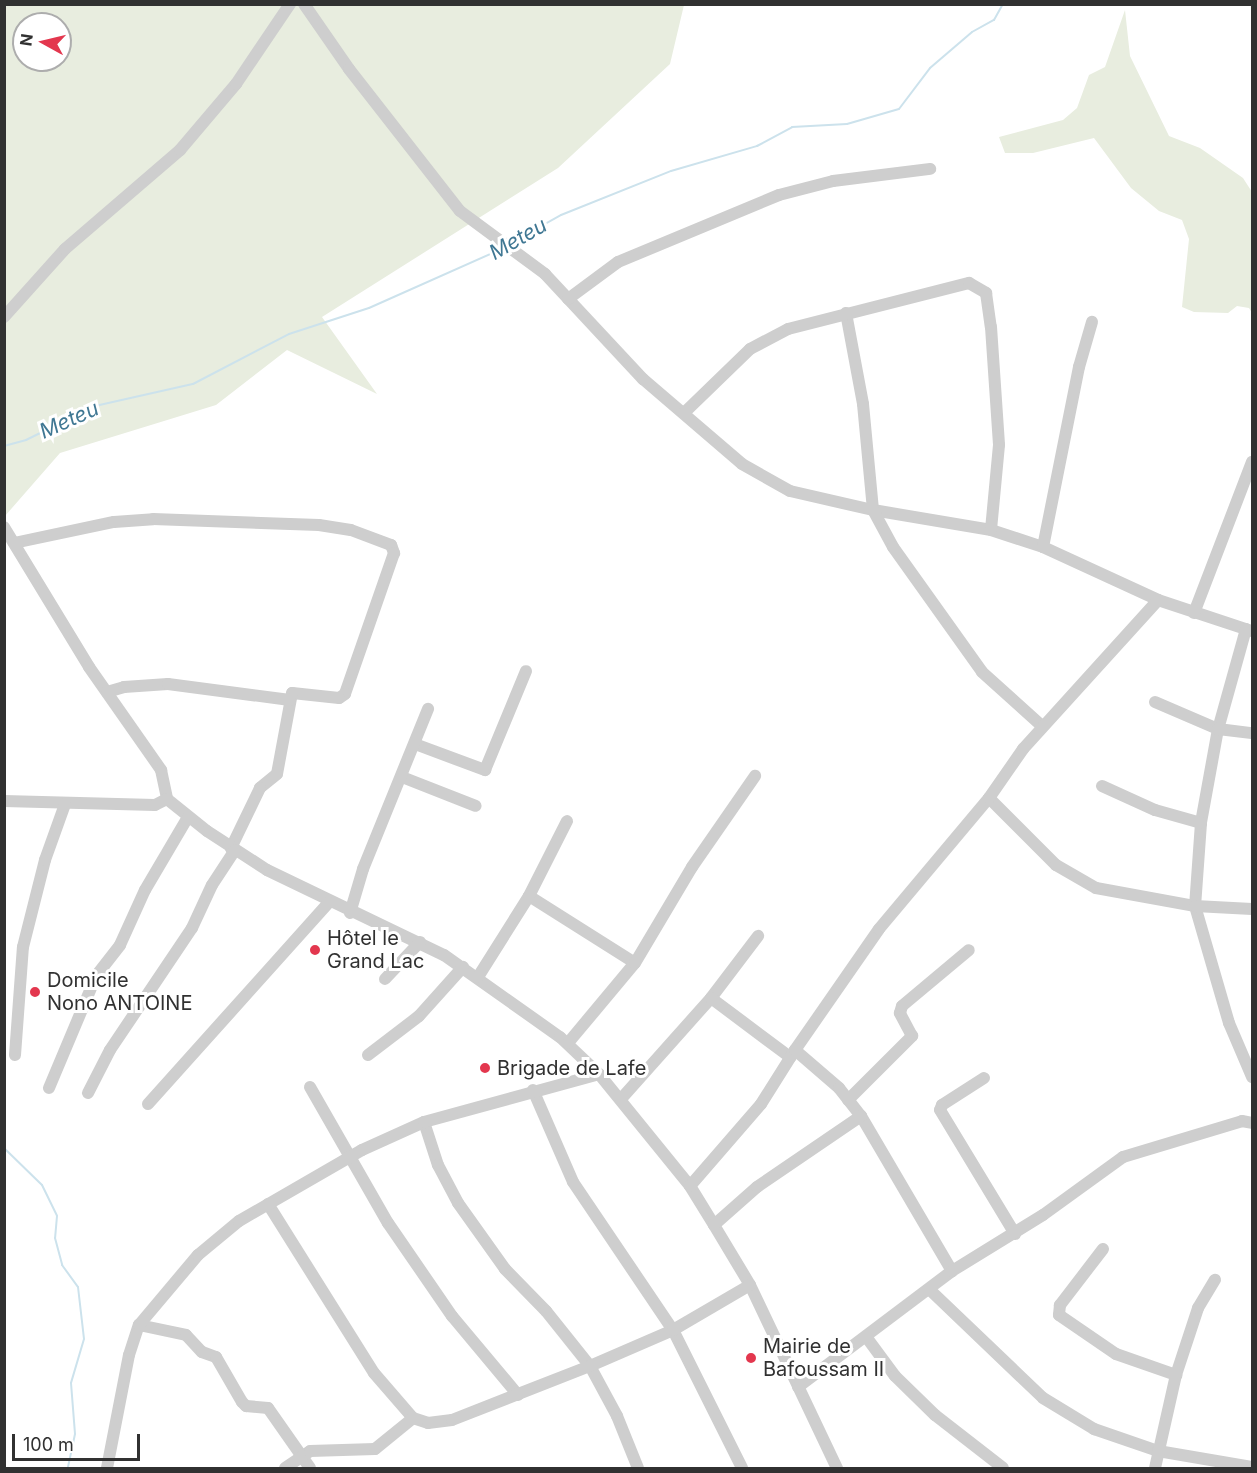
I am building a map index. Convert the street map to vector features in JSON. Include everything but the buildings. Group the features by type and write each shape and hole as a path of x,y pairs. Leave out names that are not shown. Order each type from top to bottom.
{"street":[{"path":"4,317 64,249 180,150 236,84 290,4"},
{"path":"304,4 447,196 479,227 545,274 643,379 684,413 718,447 763,477 790,491 873,510 991,530 1042,547 1158,600 1249,630 1218,729 1201,823 1195,906 1229,1023 1252,1077"},
{"path":"568,299 628,257 779,195 833,182 930,169"},
{"path":"684,413 750,349 788,329 969,284 986,293 999,446 991,530"},
{"path":"846,313 863,404 873,510 893,547 982,672 1042,726"},
{"path":"1042,547 1079,367 1092,322"},
{"path":"1194,613 1252,462"},
{"path":"14,543 114,522 153,519 319,525 351,530 391,545 394,553 345,694 339,698 294,692 290,700 277,774 260,788 233,849 212,885 192,928 110,1050 88,1093"},
{"path":"4,527 107,692 161,770 167,799 233,849 350,913 420,942 463,967 568,1043 600,1074 690,1186 714,1225 750,1285 837,1468"},
{"path":"690,1186 761,1104 879,929 989,798 1042,726 1139,625 1158,600"},
{"path":"415,744 485,770 526,670"},
{"path":"107,692 124,687 168,684 290,700"},
{"path":"1155,702 1218,729 1252,733"},
{"path":"350,913 363,869 428,710"},
{"path":"568,1043 635,963 692,867 755,776"},
{"path":"402,777 476,806"},
{"path":"1102,786 1155,810 1201,823"},
{"path":"989,798 1024,837 1073,876 1103,890 1195,906 1252,909"},
{"path":"4,801 155,805 167,799"},
{"path":"15,1055 23,947 45,860 65,804"},
{"path":"49,1088 96,976 120,945 145,890 188,817"},
{"path":"478,977 529,896 567,821"},
{"path":"529,896 635,963"},
{"path":"148,1104 329,902"},
{"path":"621,1099 711,998 758,936"},
{"path":"385,979 420,942"},
{"path":"848,1100 912,1036 900,1013 902,1006 969,950"},
{"path":"368,1055 419,1016 463,967"},
{"path":"711,998 793,1054 848,1100 861,1116 952,1270"},
{"path":"107,1468 129,1355 139,1325 198,1255 239,1221 349,1159 424,1122 533,1090 600,1074"},
{"path":"984,1078 942,1105 940,1110 1015,1234"},
{"path":"310,1087 349,1159 452,1316 518,1395"},
{"path":"533,1090 573,1182 673,1330 741,1468"},
{"path":"714,1225 757,1187 861,1116"},
{"path":"798,1387 867,1338 930,1290 952,1270 1015,1234 1123,1157 1242,1121 1252,1123"},
{"path":"424,1122 438,1165 458,1203 505,1269 546,1311 590,1366 617,1416 638,1468"},
{"path":"268,1204 374,1373 413,1418 440,1423 518,1395 673,1330 750,1285"},
{"path":"1103,1250 1060,1305 1059,1315 1116,1354 1176,1375"},
{"path":"1155,1468 1176,1375 1198,1308 1215,1280"},
{"path":"930,1290 1043,1398 1094,1429 1158,1451 1252,1467"},
{"path":"139,1325 186,1335 202,1352 216,1357 246,1406 268,1408 310,1468"},
{"path":"867,1338 895,1376 934,1415 1003,1468"},
{"path":"285,1468 302,1456 322,1448 375,1449 399,1433 413,1418"}],"shaded area":[{"path":"5,5 684,5 670,64 558,168 322,317 377,394 287,350 216,405 60,453 5,516"},
{"path":"1125,10 1130,56 1169,136 1200,148 1243,178 1252,192 1252,313 1249,308 1237,306 1228,313 1194,312 1182,307 1189,239 1182,220 1159,211 1131,188 1094,138 1033,153 1005,153 999,137 1063,120 1077,108 1089,75 1105,67"}],"waterway":[{"name":"Meteu","path":"511,243 561,215 671,171 757,146 792,127 847,124 899,109 930,68 972,32 994,20 1003,4"},
{"name":"Meteu","path":"4,446 26,440 95,406 193,384 289,334 369,308 504,248"},
{"name":"Meteu","path":"4,1148 42,1185 57,1216 55,1238 62,1265 78,1287 84,1339 71,1383 75,1434 68,1468"}],"place":[{"name":"Hôtel le Grand Lac","path":"315,950"},
{"name":"Domicile Nono ANTOINE","path":"35,992"},
{"name":"Brigade de Lafe","path":"485,1068"},
{"name":"Mairie de Bafoussam II","path":"751,1358"}]}
